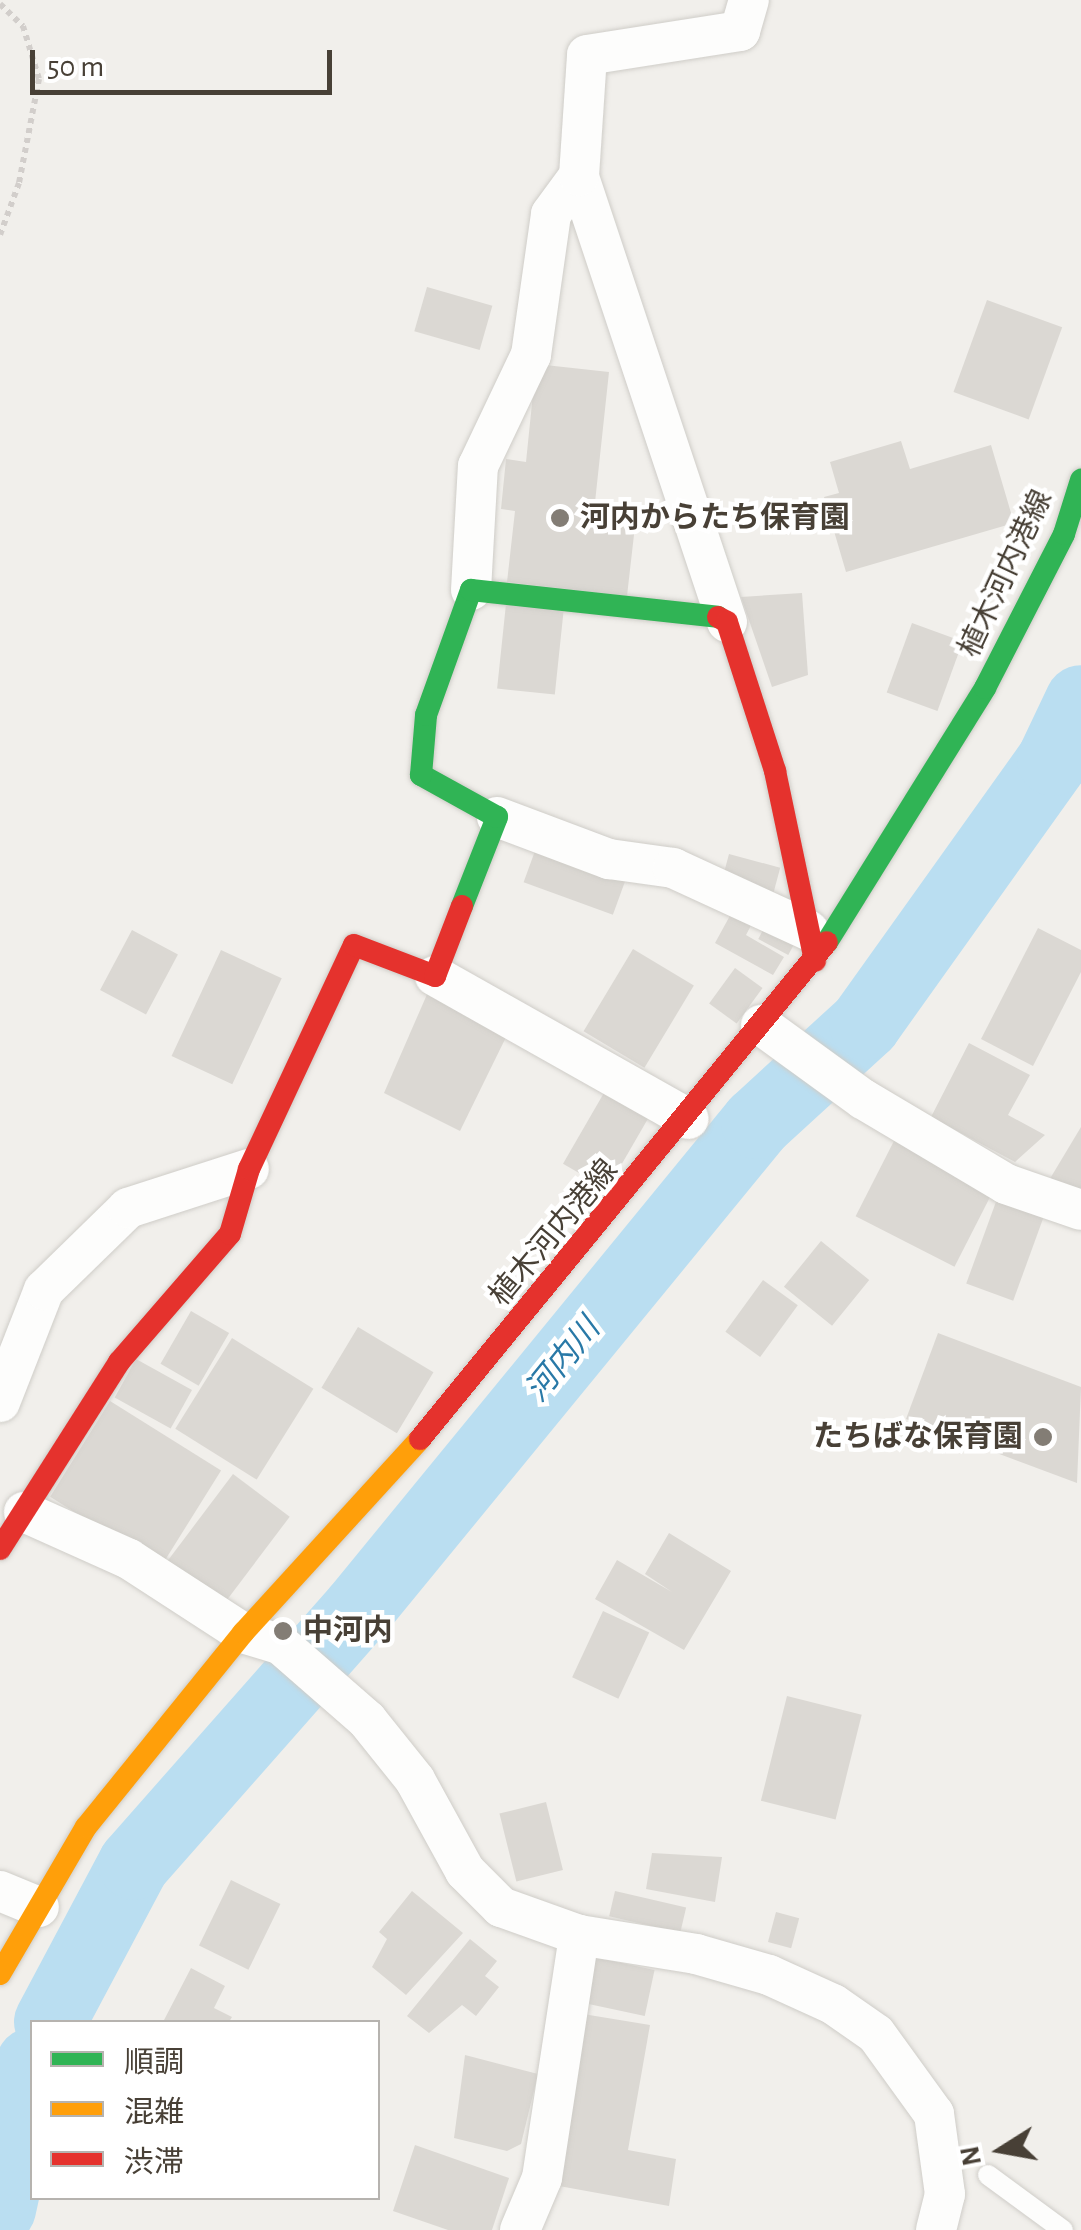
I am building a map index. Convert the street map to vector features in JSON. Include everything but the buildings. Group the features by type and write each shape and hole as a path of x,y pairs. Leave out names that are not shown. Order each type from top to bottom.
{"main road":[{"name":"植木河内港線","path":"0,1974 86,1827 262,1638 394,1470 688,1118 770,1032 812,945 985,688 1064,534 1081,480"},
{"path":"0,1549 119,1362 230,1234 249,1169 354,945 436,976 497,817 421,775 426,715 471,590 711,612 727,622 775,771 812,945"}],"street":[{"path":"727,622 579,176 587,55 740,31 749,0"},
{"path":"471,590 478,466 531,355 551,214 579,176"},
{"path":"497,817 609,858 673,868 812,945"},
{"path":"436,976 688,1118"},
{"path":"770,1032 863,1099 1006,1184 1081,1210"},
{"path":"0,1402 44,1290 128,1208 249,1169"},
{"path":"24,1512 130,1559 262,1638 367,1720 415,1780 466,1871 500,1907 580,1935 696,1954 770,1975 832,2004 876,2034 934,2114 945,2194 936,2230"},
{"path":"0,1890 39,1908"},
{"path":"520,2230 542,2178 580,1935"}],"lane":[{"path":"988,2175 1063,2230"}],"path":[{"path":"0,4 23,26 39,80 19,184 0,236"}],"waterway":[{"name":"河内川","path":"51,2020 134,1864 358,1610 757,1123 865,1024 1053,760 1081,701"},
{"name":"河内川","path":"0,2209 30,2072"}],"traffic: fast":[{"path":"827,942 985,688 1064,534 1081,480"},
{"path":"462,906 497,817 421,775 426,715 471,590 718,617"}],"traffic: slow":[{"path":"0,1974 86,1827 243,1633 420,1439"}],"traffic: jam":[{"path":"718,617 727,622 775,771 815,961"},
{"path":"0,1549 119,1362 230,1234 249,1169 354,945 435,976 462,906"},
{"path":"420,1439 827,942"}],"place":[{"name":"河内からたち保育園","path":"560,518"},
{"name":"たちばな保育園","path":"1043,1437"},
{"name":"中河内","path":"283,1631"}]}
